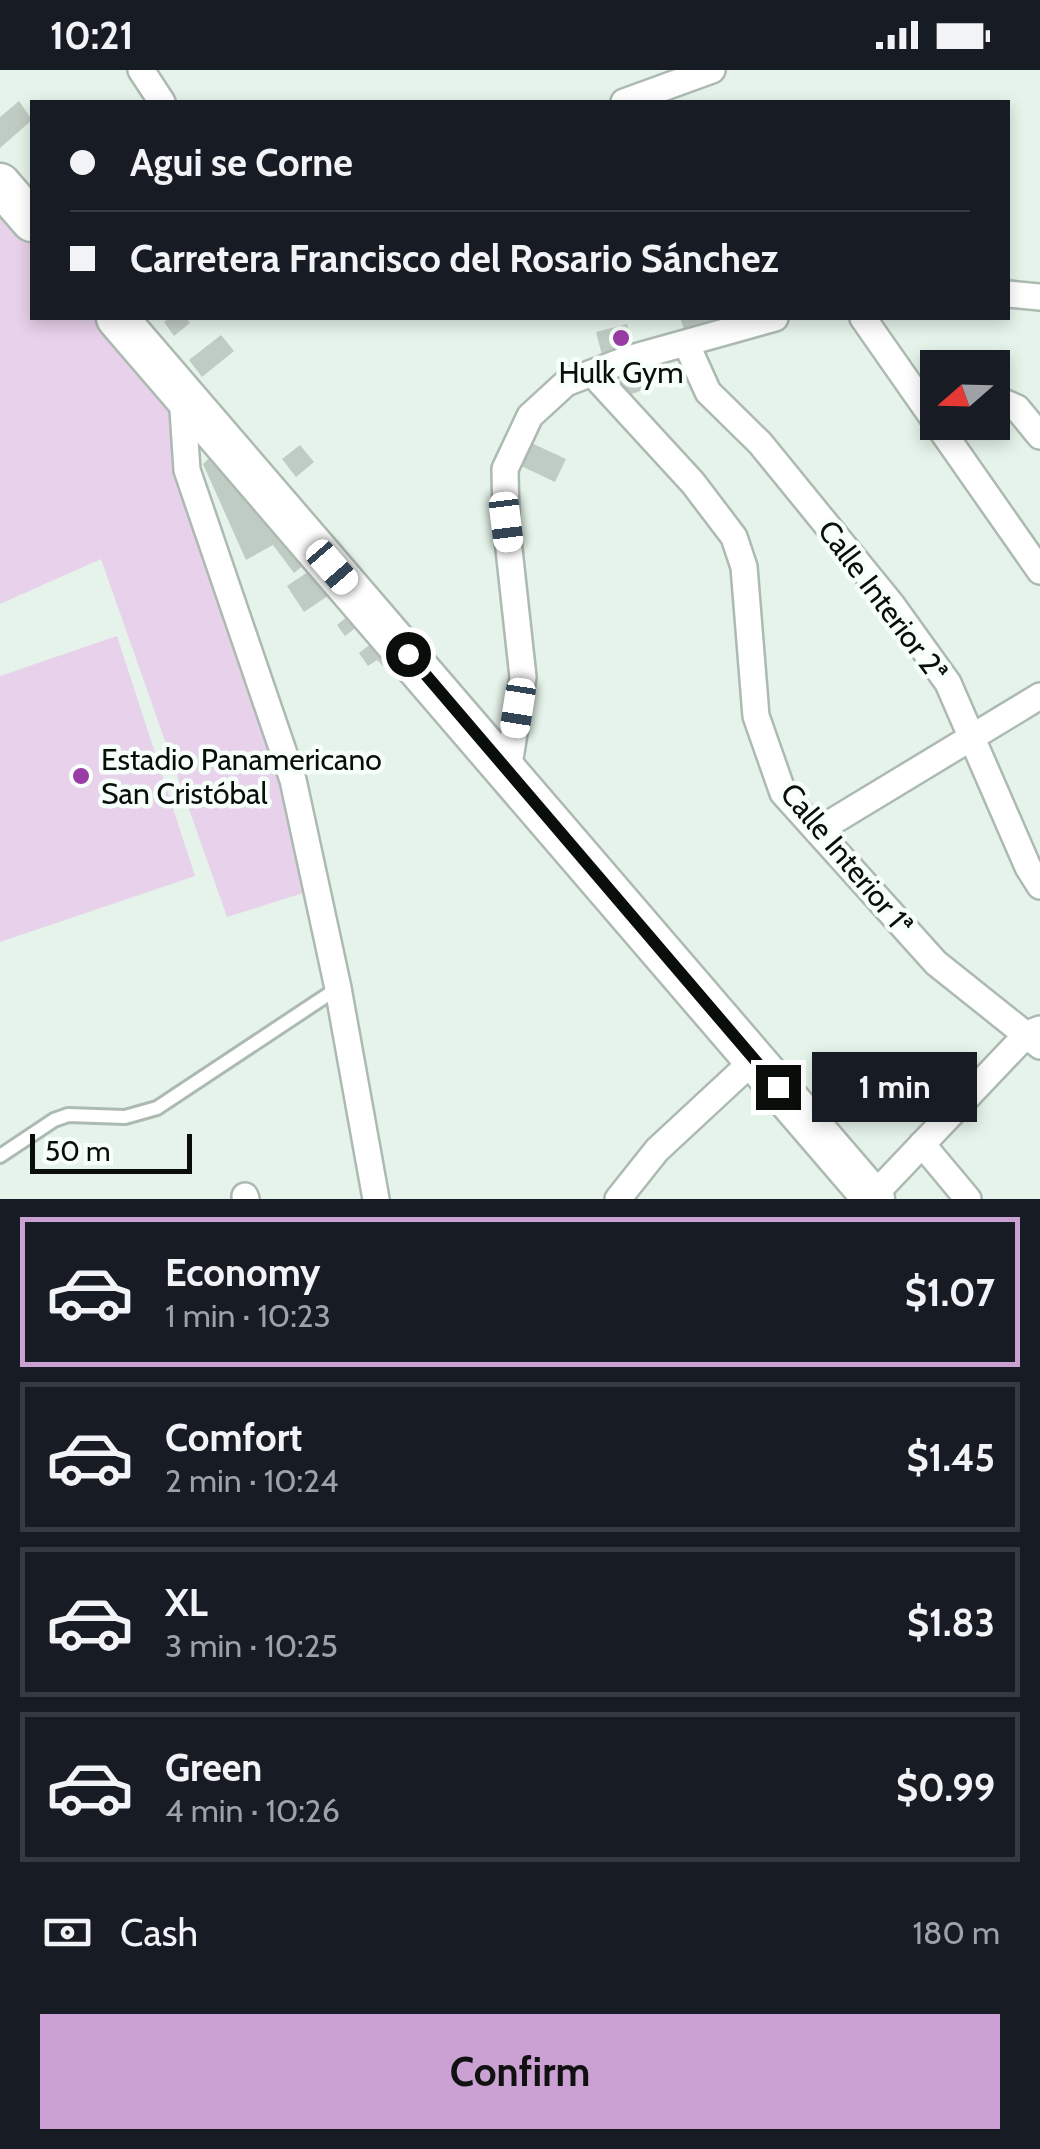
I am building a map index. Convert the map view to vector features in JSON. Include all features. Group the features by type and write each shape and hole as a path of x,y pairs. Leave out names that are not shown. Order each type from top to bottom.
{"main road":[{"path":"0,184 30,220"},
{"path":"118,320 873,1198"}],"street":[{"path":"141,70 161,100"},
{"path":"630,100 712,70"},
{"path":"1010,294 1040,297"},
{"path":"508,771 523,677 506,522 505,468 530,416 566,383 768,320"},
{"path":"865,320 920,390"},
{"name":"Calle Interior 2ª","path":"686,343 708,392 760,443 904,621 948,683 1028,868 1040,886"},
{"name":"Calle Interior 1ª","path":"592,373 693,483 734,537 744,568 756,716 783,793 936,963 1036,1036"},
{"path":"181,392 187,470 293,780 338,988 376,1199"},
{"path":"1010,405 1040,436"},
{"path":"957,440 1040,571"},
{"path":"817,831 1040,696"},
{"path":"873,1198 922,1144 1036,1036"},
{"path":"618,1199 657,1150 755,1059"},
{"path":"922,1144 968,1199"}],"lane":[{"path":"0,1156 68,1115 125,1118 157,1108 338,988"}],"shaded area":[{"path":"0,185 30,219 30,320 119,320 181,392 187,470 316,889 227,917 101,559 0,604"},
{"name":"Estadio Panamericano San Cristóbal","path":"117,636 195,876 0,942 0,676"}],"building":[{"path":"19,101 30,122 0,148 0,117"},
{"path":"188,320 190,323 174,336 164,322"},
{"path":"681,320 722,320 724,325 687,338"},
{"name":"Hulk Gym","path":"627,324 633,347 602,355 596,332"},
{"path":"221,335 234,351 202,377 189,360"},
{"path":"637,375 643,390 623,397 617,382"},
{"path":"527,441 566,459 555,482 517,464"},
{"path":"300,445 314,462 296,477 282,459"},
{"path":"217,450 311,559 294,573 273,545 246,560 203,464"},
{"path":"318,565 335,591 304,612 287,586"},
{"path":"349,615 358,626 345,636 337,625"},
{"path":"376,640 391,659 383,666 377,660 368,666 359,653"}],"place":[{"name":"Hulk Gym","path":"621,338"},
{"name":"Estadio Panamericano San Cristóbal","path":"81,776"}],"route":[{"path":"408,654 778,1087"}]}
